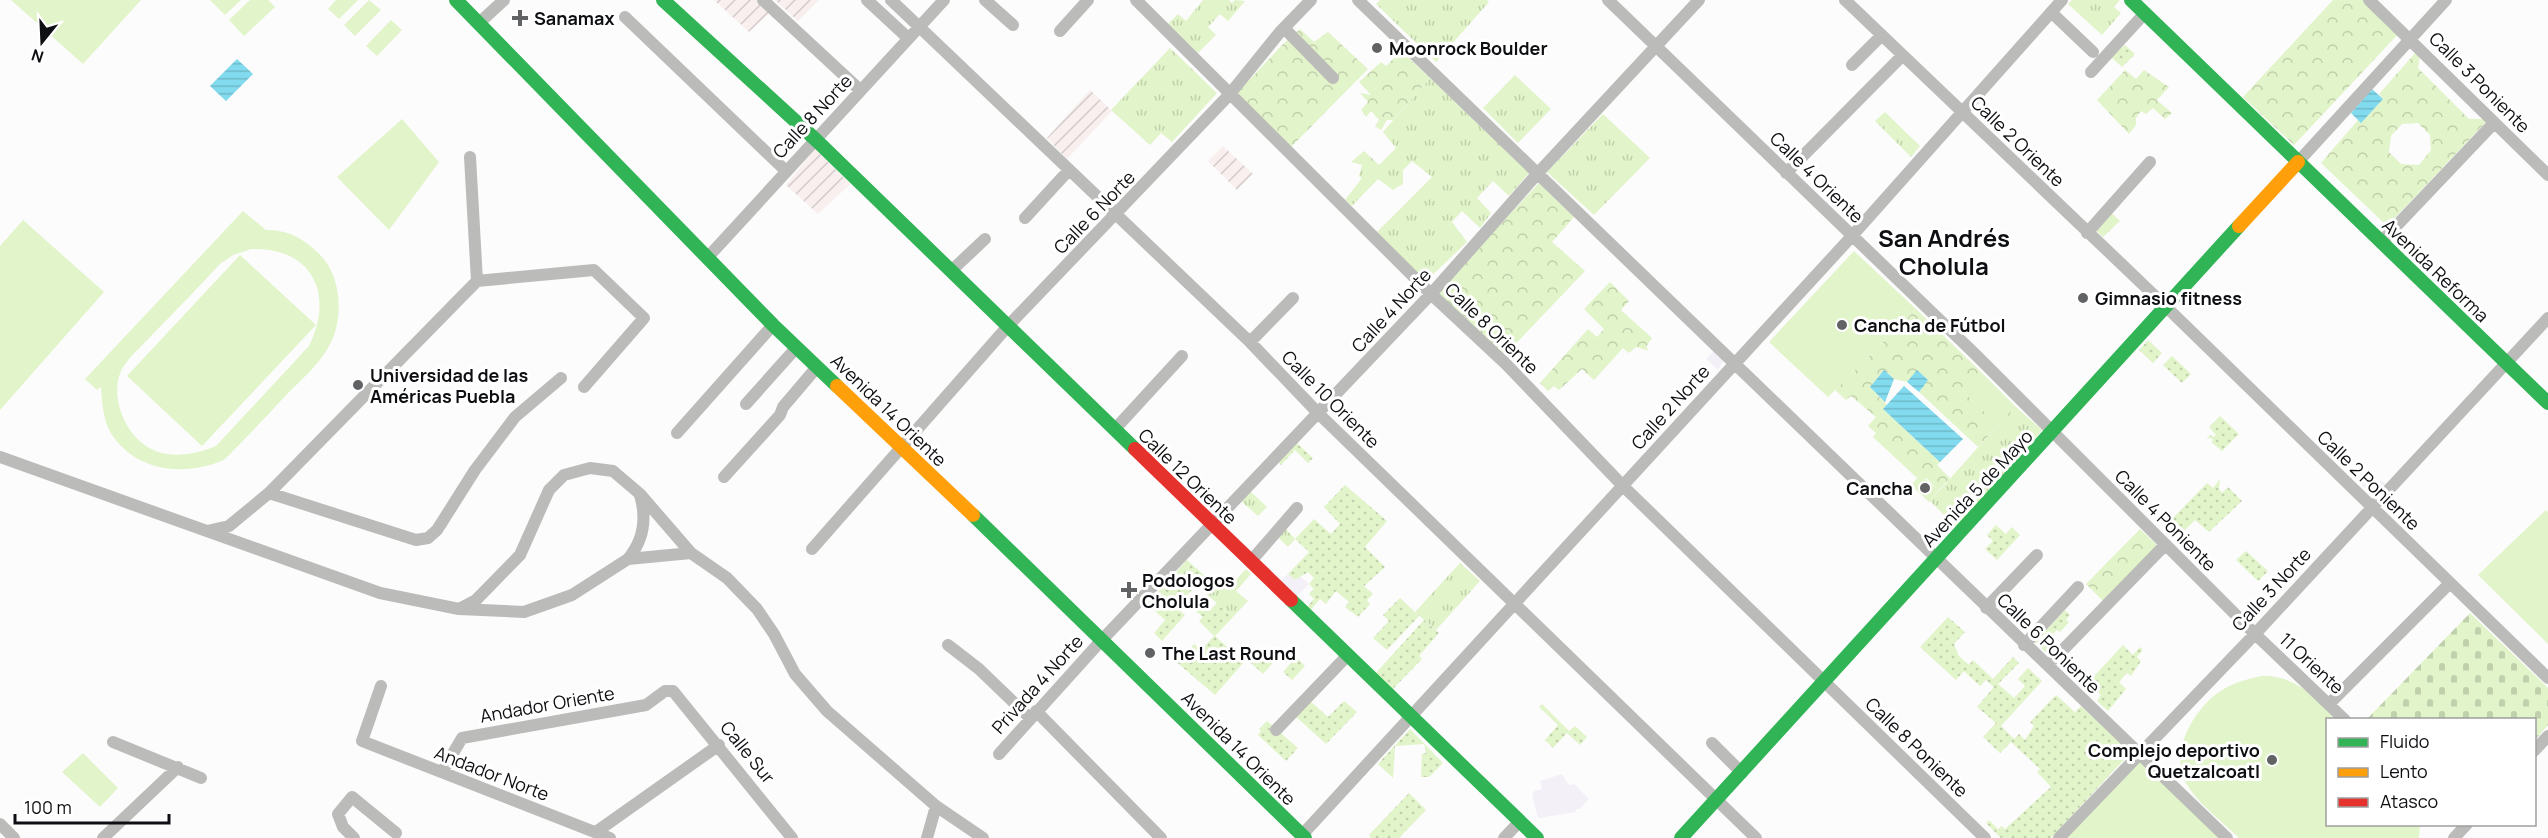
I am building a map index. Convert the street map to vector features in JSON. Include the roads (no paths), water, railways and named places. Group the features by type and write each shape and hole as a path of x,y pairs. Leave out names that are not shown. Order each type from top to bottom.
{"main road":[{"name":"Avenida 14 Oriente","path":"456,0 773,325 1103,639 1304,836"},
{"name":"Calle 12 Oriente","path":"663,0 815,139 1537,838"},
{"name":"Avenida Reforma","path":"2131,0 2548,403"},
{"name":"Avenida 5 de Mayo","path":"1681,838 2298,162"}],"street":[{"path":"479,23 504,0"},
{"path":"763,0 860,90"},
{"path":"867,0 908,38"},
{"name":"Calle 10 Oriente","path":"891,0 1250,342 1319,414 1756,838"},
{"name":"Calle 8 Norte","path":"708,257 944,0"},
{"path":"985,0 1013,25"},
{"path":"1060,31 1088,0"},
{"name":"Calle 8 Oriente","path":"1136,0 1431,294 1506,364 1623,486 1713,570 1824,682"},
{"name":"Calle 6 Norte","path":"812,549 900,446 1008,326 1117,215 1229,95 1284,28 1311,0"},
{"name":"Calle 6 Poniente","path":"1358,0 1735,362 1935,560 2227,838"},
{"name":"Calle 4 Oriente","path":"1608,0 2052,432"},
{"name":"Calle 4 Norte","path":"1103,639 1431,294 1538,173 1699,0"},
{"name":"Calle 2 Oriente","path":"1845,0 2166,307"},
{"name":"Calle 2 Norte","path":"1304,836 1852,236 2062,0"},
{"name":"Calle 3 Poniente","path":"2369,0 2548,175"},
{"path":"2298,162 2412,40 2446,0"},
{"path":"2051,12 2093,52"},
{"path":"2091,72 2145,13"},
{"path":"625,17 786,171"},
{"path":"1284,28 1333,78"},
{"path":"1851,65 1881,36"},
{"path":"1786,173 1902,56"},
{"path":"2381,242 2494,123"},
{"path":"470,157 477,282"},
{"path":"2087,233 2150,162"},
{"path":"1025,218 1069,170"},
{"path":"951,271 985,239"},
{"path":"207,531 229,526 269,493 477,282 594,270 644,318 584,387"},
{"path":"1250,342 1293,298"},
{"name":"Calle 2 Poniente","path":"2166,307 2548,678"},
{"name":"Calle 3 Norte","path":"2059,838 2373,508 2548,318"},
{"path":"677,434 773,325"},
{"path":"746,404 797,347"},
{"path":"1115,429 1182,356"},
{"path":"724,477 780,415 783,407 817,367"},
{"path":"269,493 416,540 428,538 437,530 476,470 515,417 561,378"},
{"name":"Calle 4 Poniente","path":"2052,432 2254,634"},
{"path":"0,458 380,593 459,609 524,612 572,596 628,559 639,546 644,509 640,494"},
{"path":"459,609 476,600 520,555 549,490 564,475 590,468 613,471 640,494 691,553 728,578 757,609 774,634 795,674 827,711 936,806 983,838"},
{"path":"1251,561 1297,508"},
{"path":"2054,659 2165,545"},
{"path":"628,559 691,553"},
{"path":"1986,608 2037,555"},
{"path":"2329,704 2450,583"},
{"path":"2024,645 2078,587"},
{"name":"11 Oriente","path":"2254,634 2343,718"},
{"name":"Privada 4 Norte","path":"999,754 1103,639"},
{"path":"948,645 1033,715 1161,838"},
{"path":"1276,730 1348,655"},
{"name":"Calle 8 Poniente","path":"1824,682 1985,838"},
{"name":"Andador Norte","path":"381,686 362,741 610,838"},
{"name":"Andador Oriente","path":"442,772 462,738 646,705 665,691 673,691"},
{"name":"Calle Sur","path":"673,691 792,838"},
{"path":"2536,750 2548,736"},
{"path":"113,742 201,778"},
{"path":"1712,743 1742,773"},
{"path":"596,832 719,745"},
{"path":"104,838 178,767"},
{"path":"354,838 344,827 338,814 352,797 396,833"},
{"path":"927,838 936,806"},
{"path":"1504,838 1520,821"},
{"path":"0,824 14,838"}],"water":[{"path":"237,59 253,74 226,101 210,86"},
{"path":"2372,89 2383,99 2361,123 2351,113"},
{"path":"1884,370 1894,379 1885,402 1870,387"},
{"path":"1917,370 1928,380 1919,392 1907,382"},
{"path":"1904,386 1963,439 1940,462 1883,409"}],"place":[{"name":"Sanamax","path":"520,18"},
{"name":"Moonrock Boulder","path":"1377,48"},
{"name":"Gimnasio fitness","path":"2083,298"},
{"name":"Cancha de Fútbol","path":"1842,325"},
{"name":"Universidad de las Américas Puebla","path":"358,385"},
{"name":"Cancha","path":"1925,488"},
{"name":"Podologos Cholula","path":"1129,590"},
{"name":"The Last Round","path":"1150,653"},
{"name":"Complejo deportivo Quetzalcoatl","path":"2272,760"}],"district":[{"name":"San Andrés Cholula","path":"1944,251"}]}
